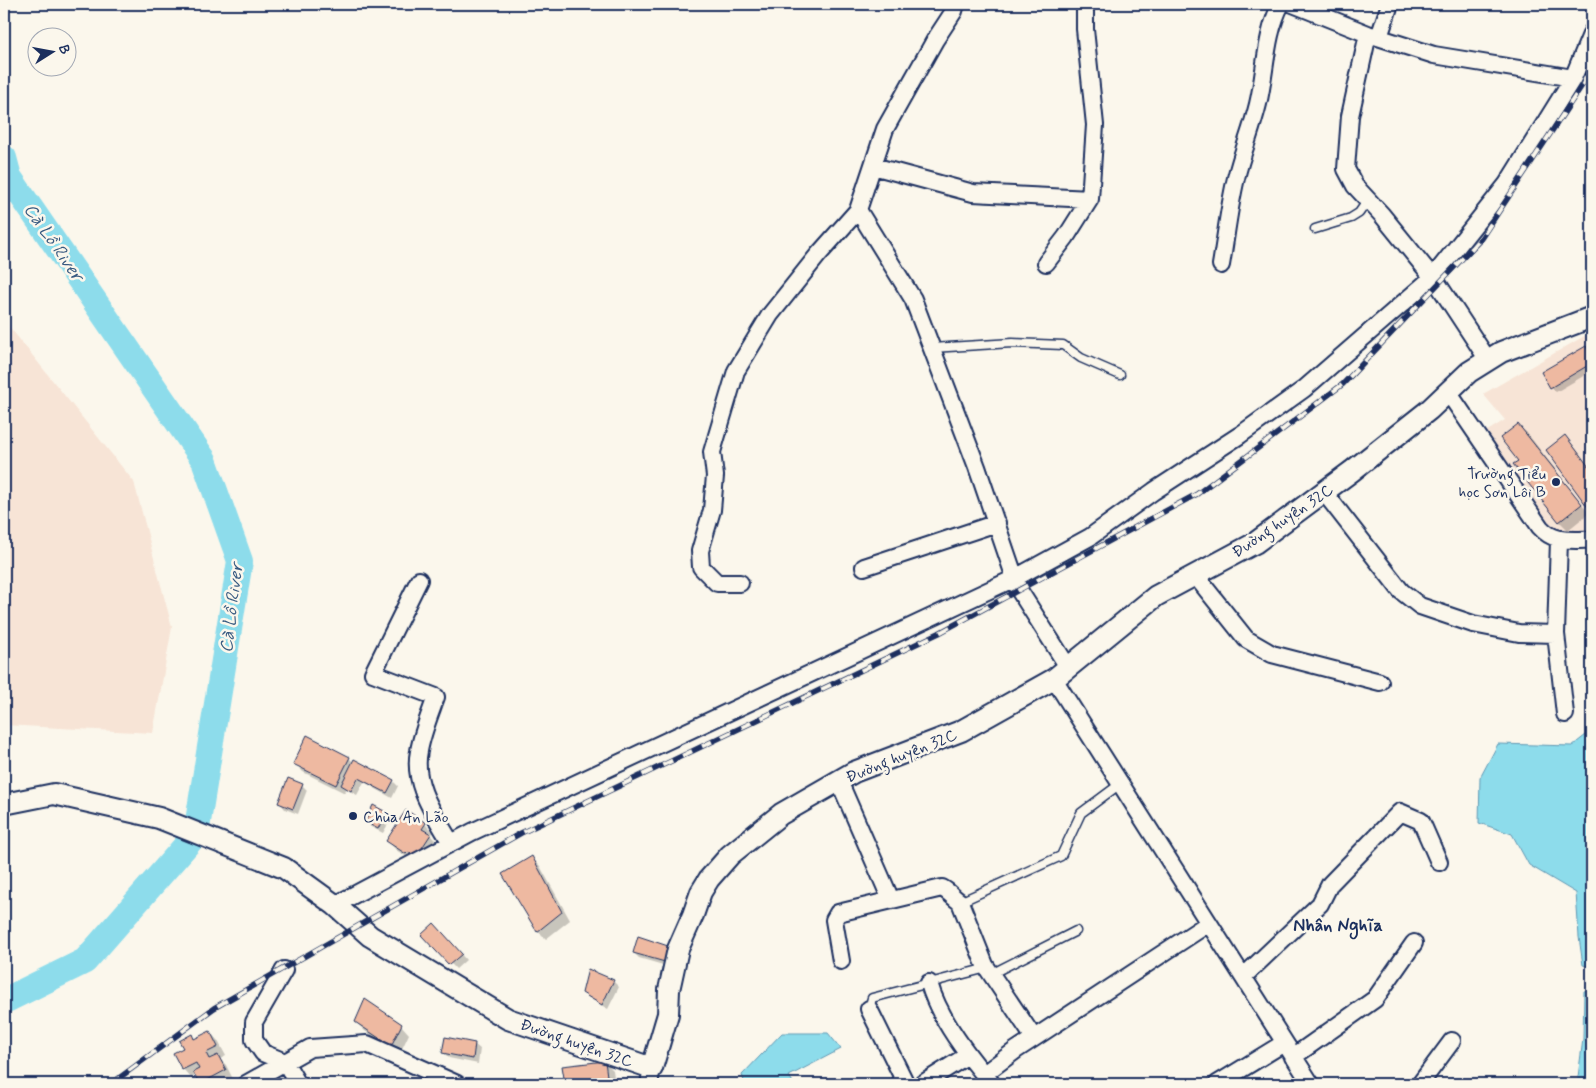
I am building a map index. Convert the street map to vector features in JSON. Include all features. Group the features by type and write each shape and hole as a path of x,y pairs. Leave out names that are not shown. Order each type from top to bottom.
{"street":[{"path":"740,583 717,583 701,568 700,551 712,510 715,476 712,452 736,371 770,315 818,255 858,210 885,129 935,40 954,11 956,4"},
{"path":"1046,263 1066,237 1090,199 1095,125 1085,29 1085,4"},
{"path":"1221,265 1236,176 1259,103 1270,31 1281,4"},
{"path":"1293,4 1374,35 1434,55 1573,78"},
{"path":"1390,4 1374,35 1350,116 1346,169 1355,186 1382,215 1432,277 1488,360"},
{"path":"335,905 451,843 1015,578 1090,537 1154,491 1240,435 1296,395 1432,277 1507,184 1573,78 1592,32"},
{"path":"873,166 973,193 1090,199"},
{"path":"858,210 913,299 977,466 1019,590 1061,673 1120,784 1310,1084"},
{"name":"Đường huyện 32C","path":"4,804 54,794 159,818 284,868 335,905 370,936 508,1019 651,1076 668,1014 669,990 678,949 701,892 709,878 730,856 781,814 854,772 961,731 1061,673 1156,596 1254,543 1324,492 1429,410 1469,372 1502,352 1592,317"},
{"path":"1448,392 1547,535 1559,540 1592,540"},
{"path":"1324,492 1401,591 1420,606 1473,624 1519,633 1556,634"},
{"path":"864,567 996,523"},
{"path":"1559,540 1556,634 1565,714"},
{"path":"1195,575 1246,639 1272,654 1380,682"},
{"path":"419,580 373,672 436,697 418,752 418,770 424,794 451,843"},
{"path":"839,781 891,900"},
{"path":"1243,977 1320,904 1330,884 1400,812 1421,821 1438,862"},
{"path":"841,961 834,920 838,913 942,888 960,902 989,971 1034,1038"},
{"path":"929,983 934,999 968,1055 988,1079 1034,1038 1209,924"},
{"path":"1293,1057 1375,999 1414,943"},
{"path":"284,970 254,1022 254,1040 263,1053 285,1062 298,1084"},
{"path":"869,1009 906,1084"},
{"path":"1420,1084 1452,1041"},
{"path":"1217,1084 1284,1042"},
{"path":"246,1084 310,1048 367,1044 457,1084"},
{"path":"922,1084 968,1055"}],"lane":[{"path":"1315,229 1351,218 1359,213 1368,200"},
{"path":"932,348 1012,343 1063,345 1081,358 1120,375"},
{"path":"960,902 1061,856 1080,813 1120,784"},
{"path":"869,1009 872,998 929,983 989,971 1076,931"}],"shaded area":[{"path":"4,320 134,482 172,627 153,733 4,725"},
{"name":"Trường Tiểu học Sơn Lôi B","path":"1588,334 1592,341 1592,535 1556,532 1484,433 1505,420 1483,394"}],"water":[{"path":"1586,735 1592,737 1592,967 1583,965 1576,893 1529,865 1512,834 1479,823 1480,778 1498,744 1572,746"},
{"path":"1592,990 1592,1084 1579,1084 1578,1077 1583,1039 1584,991"},
{"path":"782,1033 828,1033 841,1049 789,1076 794,1084 745,1084 742,1075"}],"building":[{"path":"1586,346 1592,357 1592,363 1550,388 1541,372"},
{"path":"1518,424 1582,504 1559,522 1513,464 1518,461 1500,438"},
{"path":"1565,435 1592,471 1592,513 1546,450"},
{"path":"307,735 350,757 336,785 293,764"},
{"path":"354,759 394,780 387,793 358,778 351,791 341,785"},
{"path":"288,778 303,784 293,809 278,803"},
{"path":"373,805 386,812 378,829 365,822"},
{"path":"406,810 426,823 422,829 431,834 416,857 408,852 406,854 386,841"},
{"path":"532,856 562,912 537,932 502,874"},
{"path":"434,923 462,954 449,965 421,935"},
{"path":"638,936 668,946 665,962 633,953"},
{"path":"588,969 614,980 602,1005 582,993"},
{"path":"365,999 402,1024 391,1046 355,1022"},
{"path":"210,1031 218,1047 206,1053 209,1059 218,1055 226,1070 200,1084 193,1072 199,1069 196,1063 182,1070 173,1053 183,1048 179,1041 192,1034 194,1039"},
{"path":"445,1037 475,1043 473,1059 442,1053"},
{"path":"605,1061 608,1084 565,1084 562,1066"}],"waterway":[{"name":"Cà Lồ River","path":"4,158 9,177 204,460 240,561 196,834 85,961 4,1001"}],"railway":[{"path":"111,1084 214,1008 521,833 939,633 1197,494 1343,384 1480,240 1583,84 1592,63"}],"place":[{"name":"Trường Tiểu học Sơn Lôi B","path":"1556,482"},
{"name":"Chùa An Lão","path":"353,816"}],"district":[{"name":"Nhân Nghĩa","path":"1338,925"}]}
